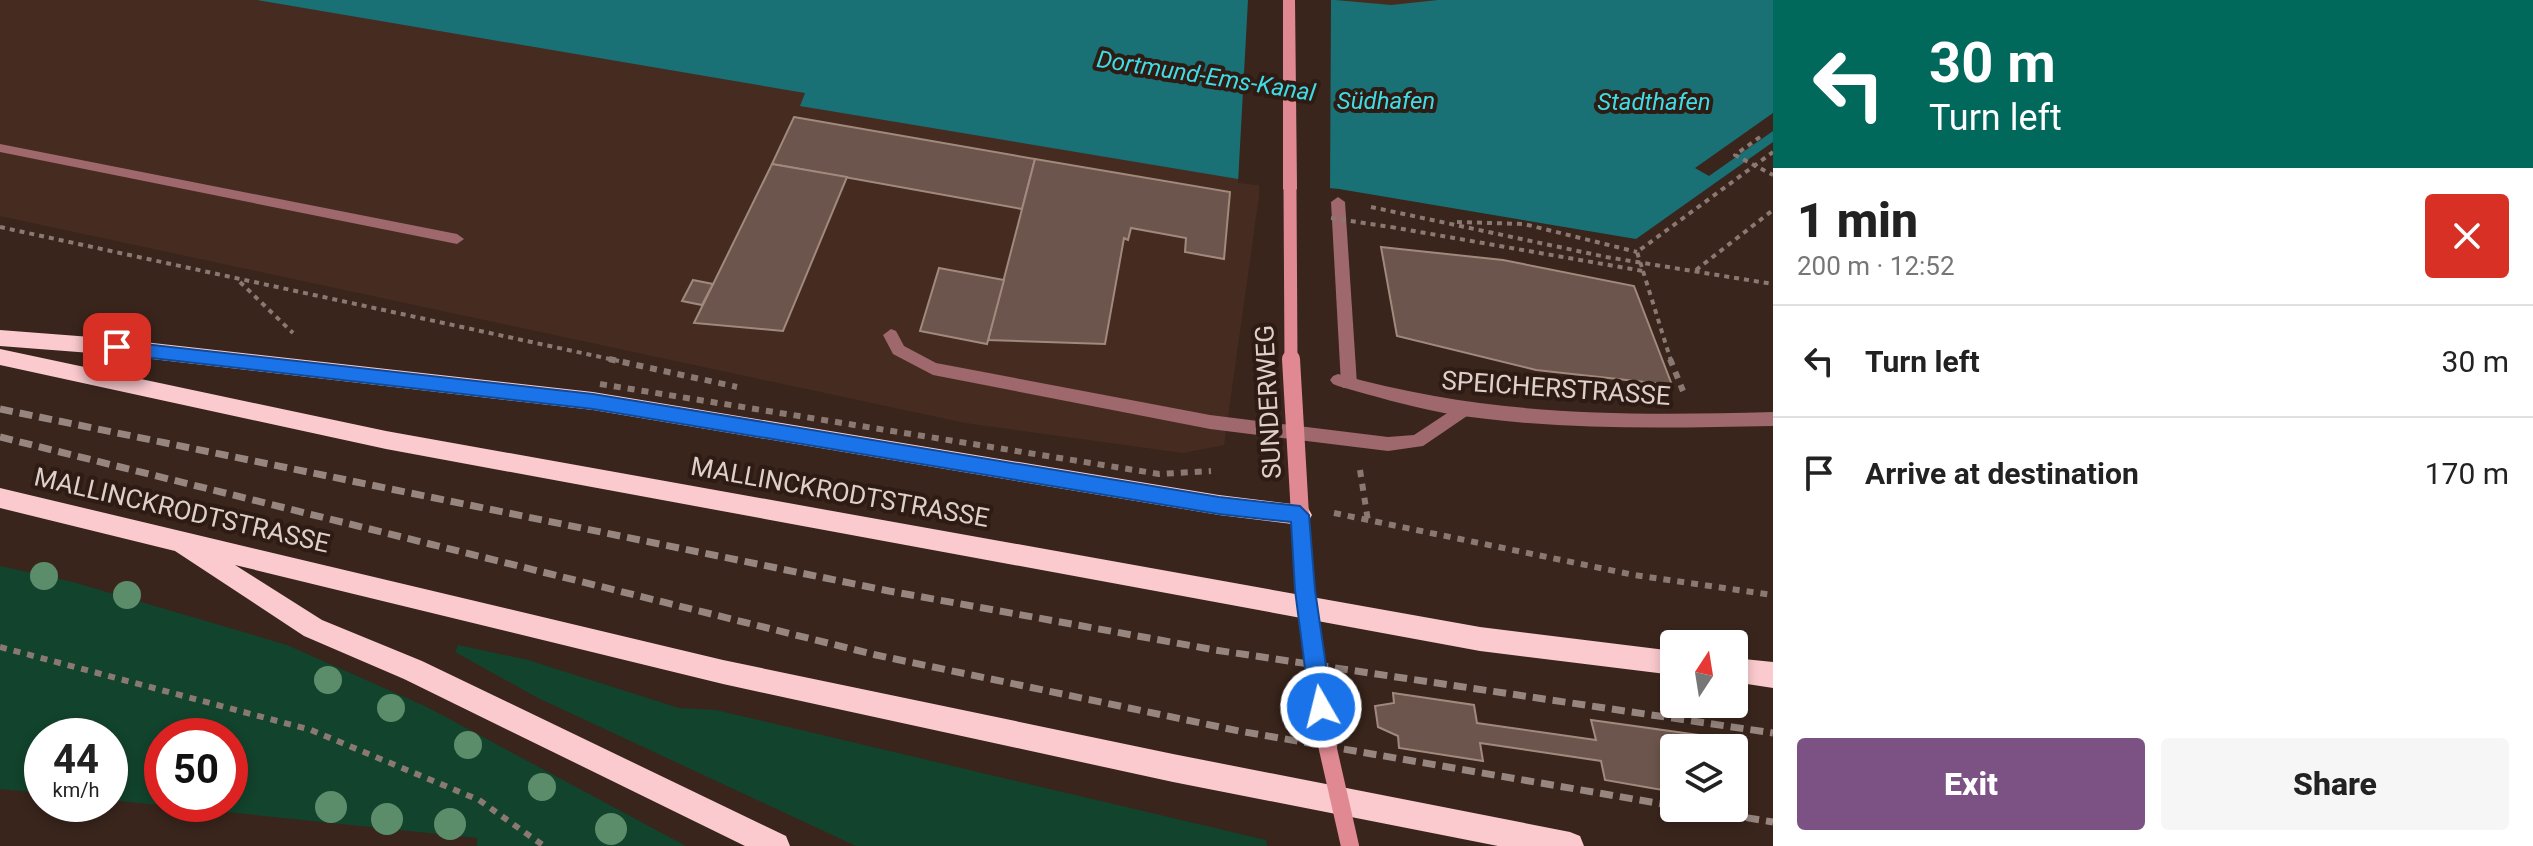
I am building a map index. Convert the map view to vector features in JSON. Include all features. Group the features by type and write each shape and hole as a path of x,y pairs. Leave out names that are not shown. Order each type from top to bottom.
{"highway":[{"path":"0,338 597,393 1219,505 1300,515"},
{"name":"MALLINCKRODTSTRASSE","path":"0,357 417,446 1480,639 1660,661"},
{"name":"MALLINCKRODTSTRASSE","path":"0,498 723,672 1188,771 1570,846"},
{"path":"167,536 313,628 413,670 776,846"},
{"path":"1748,672 1773,675"}],"main road":[{"name":"SUNDERWEG","path":"1289,0 1291,384 1305,590 1325,736 1350,846"}],"street":[{"path":"0,148 457,239"},
{"name":"SPEICHERSTRASSE","path":"1338,202 1344,382 1461,411 1696,421 1773,419"},
{"path":"891,335 898,350 933,369 1225,424 1388,444 1417,441 1461,411"}],"path":[{"path":"1760,137 1735,155 1773,175"},
{"path":"1637,252 1773,152"},
{"path":"1338,202 1456,222 1482,233 1641,263 1773,284"},
{"path":"1695,271 1773,210"},
{"path":"1331,218 1643,271"},
{"path":"1456,222 1479,218 1583,236 1637,252"},
{"path":"0,227 239,281"},
{"path":"1637,252 1661,337 1696,421"},
{"path":"597,393 735,403 1159,474 1211,471"},
{"path":"1358,462 1368,521"},
{"path":"0,647 311,730 479,800 544,846"}],"shaded area":[{"path":"0,0 1773,0 1259,77 1259,196 1224,445 1183,453 965,423 0,216"}],"green space":[{"path":"0,566 73,582 287,645 427,707 686,846 477,846 477,838 248,814 248,718 144,718 144,804 128,802 128,718 24,718 24,791 0,789"},
{"path":"458,645 528,660 679,708 716,710 1266,840 1267,846 856,846 538,698 455,652"}],"water":[{"name":"Südhafen","path":"257,0 1335,0 1391,5 1438,0 1773,0 1773,142 1636,239 1339,189 1238,179 800,106 805,93"}],"pier":[{"path":"1248,0 1331,0 1330,193 1238,183"},
{"path":"1773,113 1773,131 1709,176 1695,168"}],"building":[{"path":"794,117 1035,159 1022,209 772,164"},
{"path":"1035,159 1230,192 1224,259 1185,252 1186,238 1131,228 1128,240 1124,238 1105,344 988,340"},
{"path":"772,164 847,177 783,331 694,323"},
{"path":"1381,247 1503,260 1634,286 1672,385 1536,370 1397,336"},
{"path":"939,268 1004,280 987,344 920,331"},
{"path":"693,280 713,284 702,305 682,301"},
{"path":"1393,693 1474,705 1477,723 1596,740 1591,720 1691,734 1660,734 1660,790 1605,780 1601,761 1480,743 1483,761 1399,748 1398,736 1378,727 1375,706 1394,703"}],"railway":[{"path":"0,409 889,591 1215,650 1773,733"},
{"path":"0,437 876,655 1239,731 1660,804"},
{"path":"1748,818 1773,822"}],"route":[{"path":"117,347 298,370 593,401 1219,505 1300,515 1305,590 1321,707"}],"water label":[{"name":"Dortmund-Ems-Kanal","path":"1206,76"},
{"name":"Stadthafen","path":"1654,102"}]}
